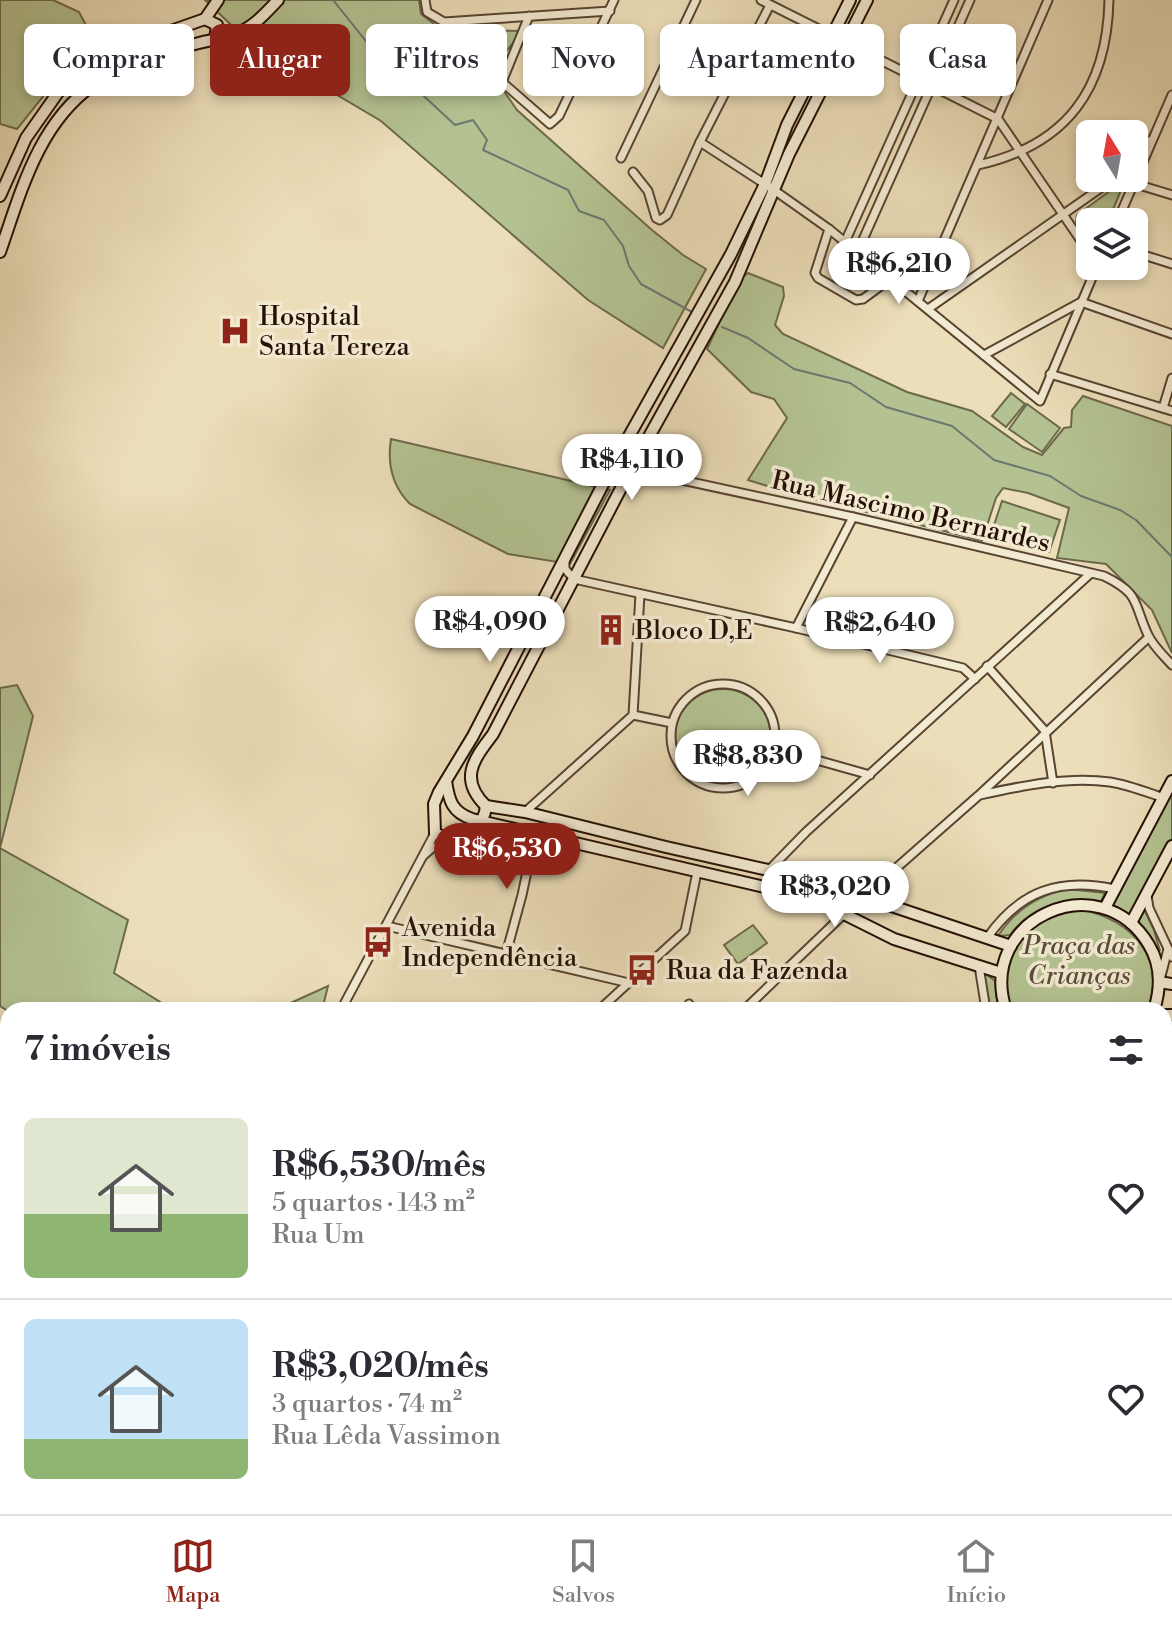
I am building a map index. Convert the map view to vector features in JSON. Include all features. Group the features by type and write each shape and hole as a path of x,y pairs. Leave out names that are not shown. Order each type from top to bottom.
{"main road":[{"path":"193,24 205,19 218,0"},
{"path":"253,24 278,0"},
{"path":"838,24 850,0"},
{"path":"855,24 867,0"},
{"path":"205,19 215,24"},
{"path":"0,252 26,177 43,141 57,119 76,99 109,75 210,41"},
{"path":"0,196 26,138 56,96"},
{"path":"802,96 787,125 770,187 735,282 631,469 493,734 476,758 470,780 474,792 486,806 544,816 830,885 1011,946"},
{"path":"486,806 483,822 476,829 452,841 435,833 434,804 473,736 614,463 770,187 817,96"},
{"path":"446,781 453,809 461,815 812,898 894,939 1001,973"},
{"path":"1105,908 1172,781"},
{"path":"1131,923 1172,846"},
{"path":"697,872 704,855"},
{"path":"1004,1002 1001,973 1011,946 1030,922 1058,908 1089,905 1105,908 1131,923 1152,949 1159,982 1155,1002"},
{"path":"1159,982 1172,984"}],"street":[{"path":"425,0 427,12 444,22 610,11"},
{"path":"529,16 502,82 550,124 559,116 614,0"},
{"path":"621,158 696,0"},
{"path":"761,0 809,24"},
{"path":"943,24 954,0"},
{"path":"960,24 970,0"},
{"path":"918,301 1048,0"},
{"path":"978,165 1020,153 1041,142 1073,113 1091,88 1108,36 1109,0"},
{"path":"633,172 648,191 654,215 660,220 667,215 700,142 770,5"},
{"path":"1148,142 1161,123 1172,95"},
{"path":"845,242 911,96"},
{"path":"857,253 928,96"},
{"path":"953,96 998,119 1076,234"},
{"path":"1161,123 1172,127"},
{"path":"1148,147 1151,139"},
{"path":"700,142 829,229 1040,401 1091,280"},
{"path":"1148,187 1172,195"},
{"path":"928,309 1095,192"},
{"path":"829,229 816,265 818,278 856,300 863,299 890,279"},
{"path":"1148,256 1172,264"},
{"path":"984,355 1081,302 1172,334"},
{"path":"1050,374 1172,411"},
{"path":"1163,408 1172,378"},
{"name":"Rua Mascimo Bernardes","path":"614,463 853,517 1118,583 1137,602 1149,637 1172,665"},
{"path":"796,628 853,517"},
{"path":"564,557 565,569 574,579 963,668 975,679"},
{"path":"769,870 1090,574"},
{"path":"525,812 633,715 640,594"},
{"path":"755,1002 844,914 978,796 1149,637"},
{"path":"987,666 1045,731 1053,783"},
{"path":"719,683 736,685 751,691 772,716 776,732 774,748 769,762 759,774 733,787 718,788 703,784 680,766 670,738 672,723 684,702 703,687 719,683"},
{"path":"633,715 672,723"},
{"path":"774,748 870,775"},
{"path":"978,796 1053,783 1109,782 1164,798"},
{"path":"540,799 544,816"},
{"path":"345,1002 435,833"},
{"path":"506,954 535,834"},
{"path":"422,857 432,848 452,841"},
{"path":"788,875 784,864 789,849"},
{"path":"608,1002 685,931 697,872"},
{"path":"987,938 1009,913 1031,896 1055,886 1078,884 1115,889"},
{"path":"1147,895 1149,908 1170,953 1159,982"},
{"path":"387,926 629,983"},
{"path":"979,966 985,1002"}],"green space":[{"path":"0,0 53,0 79,12 85,24 24,24 24,96 43,96 17,129 0,124"},
{"path":"205,0 419,0 421,14 434,24 366,24 366,96 507,96 517,110 652,230 706,269 663,348 588,300 381,121 339,96 350,96 350,24 230,24"},
{"path":"507,31 523,31 507,50"},
{"path":"1109,192 1120,192 1114,208 1087,208"},
{"path":"748,273 783,287 784,296 775,325 783,334 907,392 972,411 1023,447 1042,455 1064,428 1071,427 1072,410 1083,396 1172,426 1172,653 1152,610 1106,564 1057,558 1069,508 1028,493 1003,488 996,498 982,541 748,480 787,418 774,399 751,392 707,349 739,280"},
{"path":"1011,393 1025,404 1006,427 992,416"},
{"path":"1027,404 1060,428 1042,452 1009,429"},
{"path":"391,439 610,490 570,564 508,554 410,504 392,474"},
{"path":"1002,501 1060,520 1049,552 991,534"},
{"path":"17,685 33,716 0,848 0,688"},
{"path":"723,689 741,693 757,703 767,719 771,737 767,755 757,771 741,781 723,785 705,781 689,771 679,755 675,737 679,719 689,703 705,693"},
{"path":"1172,780 1172,844 1132,917 1108,902"},
{"path":"0,848 128,920 114,973 160,1002 0,1002"},
{"path":"1068,889 1105,893 1101,901 1050,905 1029,916 1010,935 998,936 1028,905 1046,895"},
{"path":"1144,909 1160,951 1139,924 1139,916"},
{"name":"Praça das Crianças","path":"1082,910 1116,922 1130,932 1149,958 1153,974 1149,1002 1009,1002 1006,972 1011,956 1031,930 1063,914"},
{"path":"753,925 767,943 738,964 724,945"},
{"path":"986,974 995,981 997,1002 988,1002"},
{"path":"328,986 324,1002 293,1002"}],"waterway":[{"path":"333,0 369,45 455,125 473,120 487,140 483,150 568,190 579,211 604,220 623,246 629,266 641,284 692,312"},
{"path":"722,327 748,338 794,369 850,383 886,407 952,426 994,460 1050,476 1081,496 1120,510 1136,520 1172,557"}],"place":[{"name":"Hospital Santa Tereza","path":"235,331"},
{"name":"Bloco D,E","path":"611,630"},
{"name":"Avenida Independência","path":"378,942"},
{"name":"Rua da Fazenda","path":"642,970"}]}
